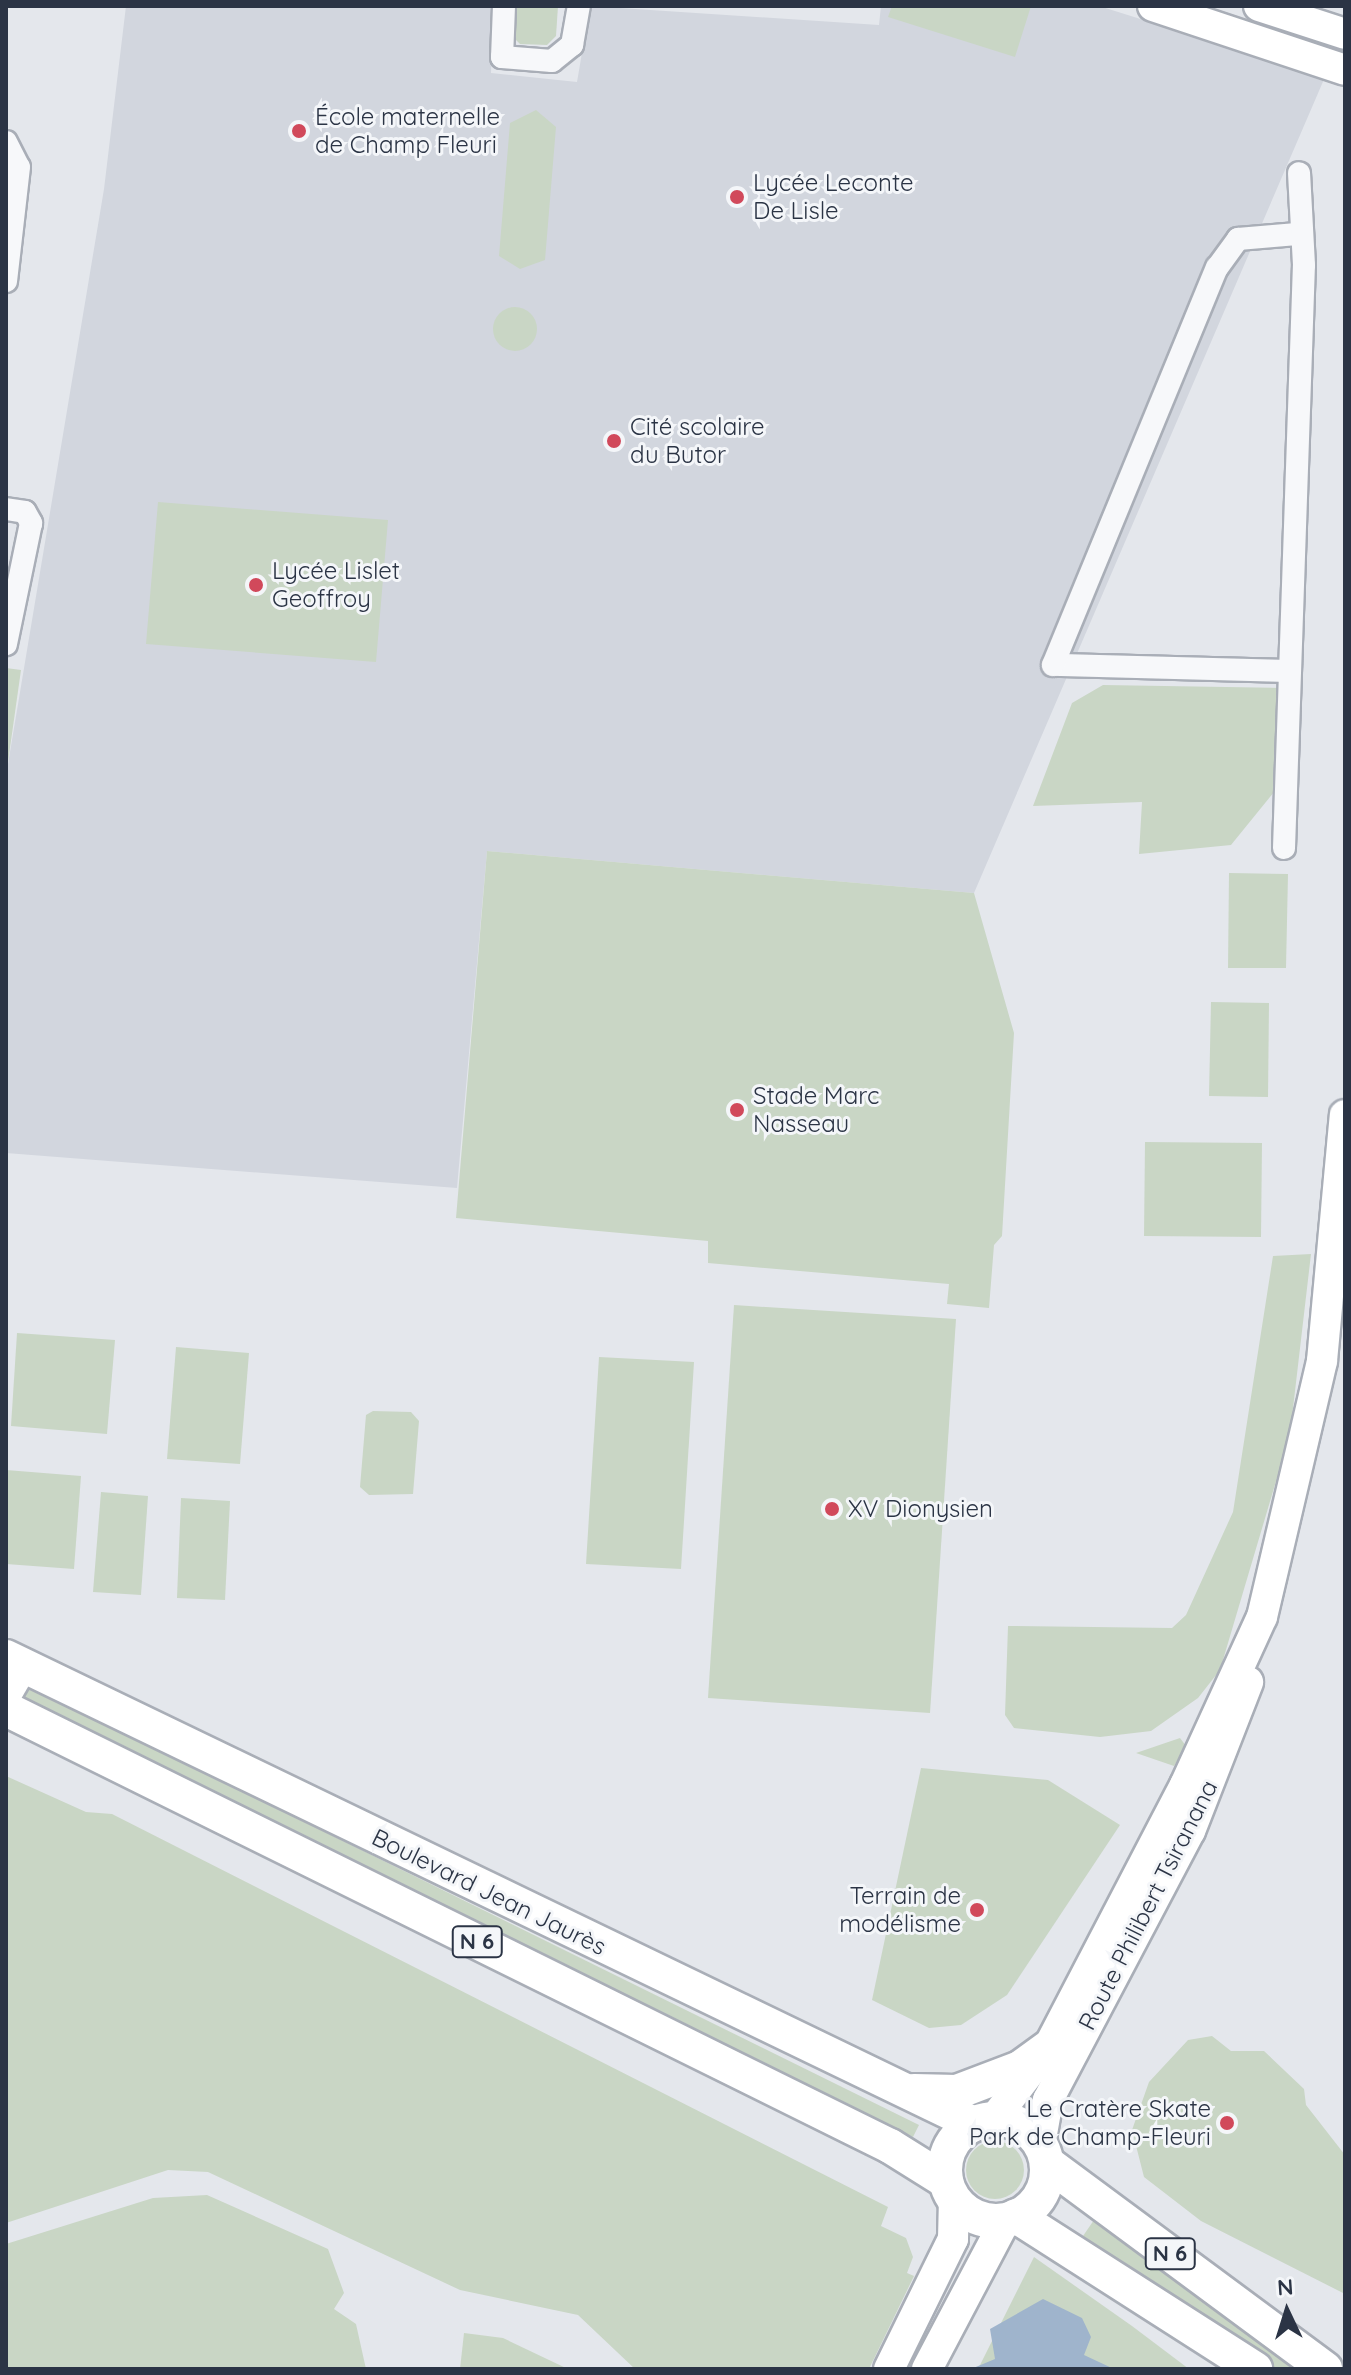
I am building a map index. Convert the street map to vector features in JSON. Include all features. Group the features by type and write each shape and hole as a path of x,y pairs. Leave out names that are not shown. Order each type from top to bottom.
{"main road":[{"path":"1153,6 1345,70"},
{"path":"1259,6 1345,34"},
{"name":"Route Philibert Tsiranana","path":"1044,2154 1048,2100 1211,1784 1258,1654 1262,1617 1322,1361 1345,1115"},
{"name":"Route Philibert Tsiranana","path":"984,2121 1048,2048 1185,1785 1262,1617"},
{"path":"6,1695 14,1661"},
{"name":"Boulevard Jean Jaurès","path":"14,1661 897,2091 984,2121 1021,2125 1044,2154 1325,2369"},
{"name":"Boulevard Jean Jaurès","path":"6,1709 890,2146 950,2190 980,2218 1011,2218 1255,2369"},
{"path":"897,2091 957,2092 1020,2068 1048,2048"},
{"path":"889,2369 953,2239 949,2147 984,2121"},
{"path":"927,2369 1011,2218 1040,2195 1044,2154"}],"street":[{"path":"504,6 502,57 552,61 572,45 579,6"},
{"path":"6,142 19,167 6,281"},
{"path":"1284,848 1287,671 1304,265 1297,234 1299,173"},
{"path":"1287,671 1053,665 1217,268 1238,239 1297,234"},
{"path":"6,509 25,512 31,523 6,644"}],"shaded area":[{"name":"Cité scolaire du Butor","path":"126,6 493,6 491,73 577,82 590,6 879,25 881,6 1099,6 1325,77 974,893 487,851 457,1188 6,1153 6,776 104,189"}],"green space":[{"path":"513,6 558,6 556,36 547,45 520,44 511,35"},
{"path":"892,6 1031,6 1015,57 888,17"},
{"path":"536,110 556,127 545,260 520,269 499,256 510,123"},
{"path":"515,307 530,314 537,329 530,344 515,351 500,344 493,329 500,314"},
{"path":"158,502 388,520 376,662 146,644"},
{"path":"6,668 21,670 6,776"},
{"path":"1103,685 1283,688 1279,786 1231,845 1139,854 1142,802 1033,806 1072,703"},
{"name":"Stade Marc Nasseau","path":"487,851 974,893 1014,1033 1002,1236 994,1245 989,1308 947,1304 949,1284 708,1263 708,1241 456,1218"},
{"path":"1229,873 1288,874 1286,968 1228,968"},
{"path":"1211,1002 1269,1003 1268,1097 1209,1096"},
{"path":"1145,1142 1262,1143 1261,1237 1144,1236"},
{"path":"1311,1254 1290,1434 1220,1670 1198,1698 1151,1731 1100,1737 1014,1728 1005,1715 1008,1626 1172,1628 1186,1615 1233,1512 1273,1256"},
{"name":"XV Dionysien","path":"734,1305 956,1319 930,1713 708,1698"},
{"path":"17,1333 115,1340 107,1434 11,1426"},
{"path":"176,1347 249,1353 240,1464 167,1459"},
{"path":"599,1357 694,1362 681,1569 586,1564"},
{"path":"373,1411 411,1412 419,1421 413,1494 369,1495 360,1487 366,1415"},
{"path":"6,1470 81,1476 74,1569 6,1564"},
{"path":"101,1492 148,1496 141,1595 93,1592"},
{"path":"181,1498 230,1501 225,1600 177,1598"},
{"path":"23,1683 919,2125 913,2137 17,1695"},
{"path":"1180,1738 1186,1746 1174,1766 1136,1753"},
{"name":"Terrain de modélisme","path":"921,1768 1048,1780 1120,1825 1007,1995 961,2025 929,2028 872,2000"},
{"path":"6,1776 86,1812 112,1814 888,2207 881,2226 906,2238 913,2257 907,2273 914,2276 869,2369 635,2369 578,2315 460,2290 208,2172 168,2170 6,2223"},
{"name":"Le Cratère Skate Park de Champ-Fleuri","path":"1212,2036 1231,2051 1264,2051 1304,2089 1306,2105 1345,2155 1345,2294 1201,2221 1144,2177 1132,2130 1149,2082 1188,2040"},
{"path":"995,2141 1016,2149 1024,2170 1016,2191 995,2199 974,2191 966,2170 974,2149"},
{"path":"207,2195 328,2249 344,2293 334,2309 356,2324 366,2369 6,2369 6,2244 153,2198"},
{"path":"1094,2220 1303,2369 1275,2369 1083,2236"},
{"path":"1034,2257 1132,2326 1189,2369 978,2369"},
{"path":"464,2333 503,2338 568,2369 460,2369"}],"water":[{"path":"1043,2299 1082,2318 1091,2337 1084,2355 1114,2369 971,2369 995,2359 990,2329"}],"place":[{"name":"École maternelle de Champ Fleuri","path":"299,131"},
{"name":"Lycée Leconte De Lisle","path":"737,197"},
{"name":"Cité scolaire du Butor","path":"614,441"},
{"name":"Lycée Lislet Geoffroy","path":"256,585"},
{"name":"Stade Marc Nasseau","path":"737,1110"},
{"name":"XV Dionysien","path":"832,1509"},
{"name":"Terrain de modélisme","path":"977,1910"},
{"name":"Le Cratère Skate Park de Champ-Fleuri","path":"1227,2123"}]}
